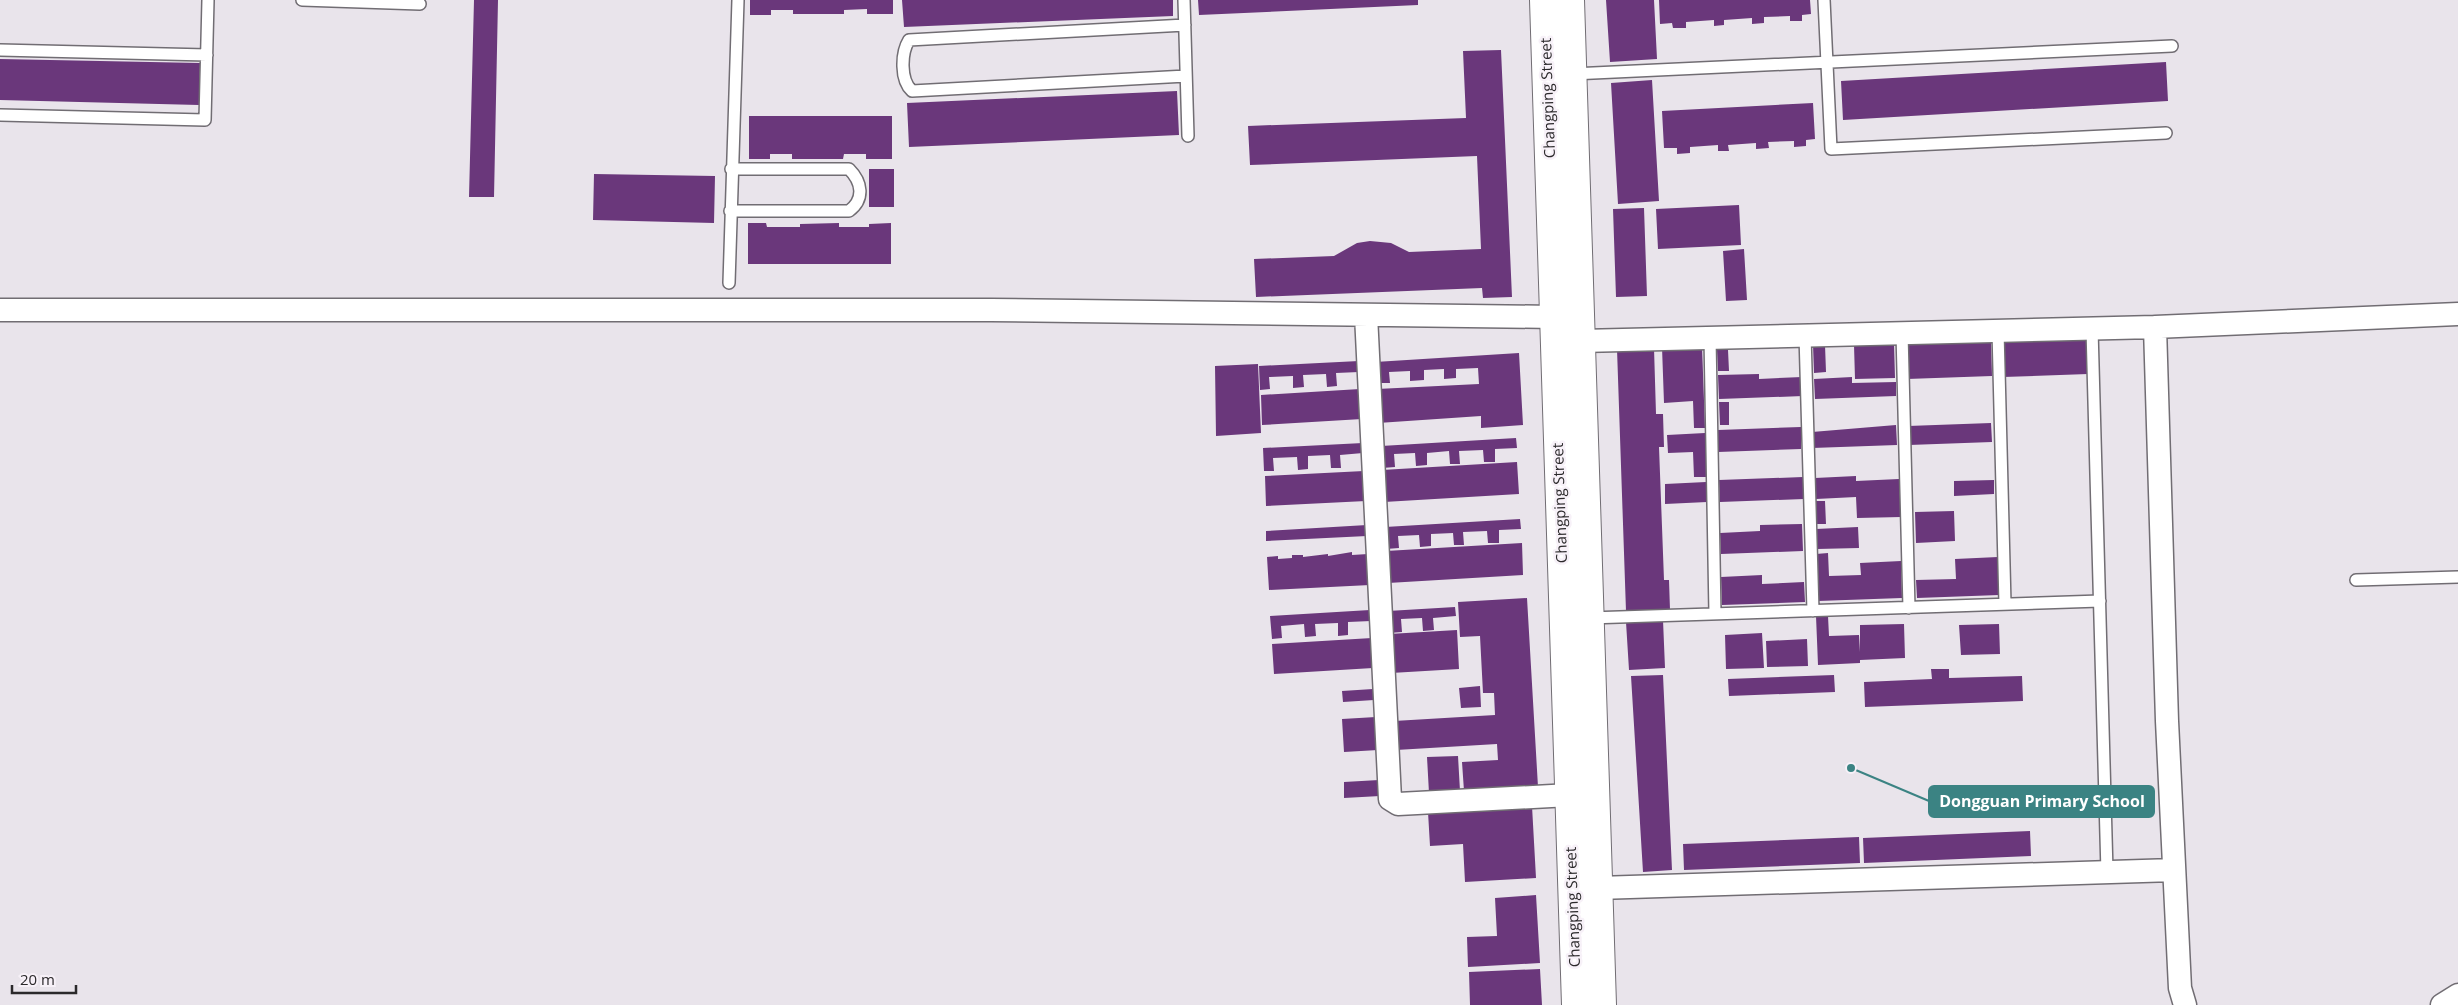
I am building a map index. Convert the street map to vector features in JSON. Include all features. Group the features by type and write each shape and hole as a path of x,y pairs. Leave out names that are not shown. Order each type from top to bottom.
{"street":[{"name":"Changping Street","path":"1544,0 1576,1005"},
{"name":"Changping Street","path":"1570,0 1602,1005"},
{"path":"0,310 961,310 1555,317"},
{"path":"1581,341 2092,329 2458,314"},
{"path":"1366,315 1390,799 1398,804 1570,795"},
{"path":"2155,327 2166,711 2180,988 2185,1005"},
{"path":"1598,888 2174,870"},
{"path":"2442,1005 2458,995"}],"lane":[{"path":"0,115 206,120 208,0"},
{"path":"302,0 420,4"},
{"path":"729,283 731,169 738,0"},
{"path":"1184,0 1188,136"},
{"path":"1824,0 1831,149 2166,133"},
{"path":"1185,25 909,40 904,48 904,78 907,86 912,91 1186,76"},
{"path":"1572,74 2172,46"},
{"path":"0,50 207,55"},
{"path":"730,211 849,211 860,199 858,178 849,169 731,169"},
{"path":"2092,329 2107,872"},
{"path":"1998,330 2005,604"},
{"path":"1902,333 1909,608"},
{"path":"1805,335 1813,611"},
{"path":"1710,338 1715,614"},
{"path":"2356,580 2458,577"},
{"path":"1590,618 2100,602"}],"building":[{"path":"474,0 498,0 494,197 469,197"},
{"path":"750,0 893,0 893,14 867,14 867,9 844,10 844,14 793,14 793,10 771,10 771,15 750,15"},
{"path":"902,0 1173,0 1173,16 904,27"},
{"path":"1198,0 1418,0 1418,5 1199,15"},
{"path":"1606,0 1654,0 1657,59 1610,62"},
{"path":"1659,0 1810,0 1811,14 1802,15 1802,21 1790,21 1790,16 1764,17 1764,23 1752,24 1752,18 1724,20 1724,25 1714,26 1714,20 1686,22 1686,28 1673,28 1672,23 1660,24"},
{"path":"1501,50 1512,297 1483,298 1482,288 1256,297 1254,259 1334,256 1357,243 1370,241 1391,243 1409,252 1481,249 1477,156 1250,165 1248,126 1466,118 1463,51"},
{"path":"0,59 200,63 199,105 0,100"},
{"path":"2166,62 2168,101 1843,120 1841,81"},
{"path":"1652,80 1659,201 1618,204 1611,83"},
{"path":"1177,91 1179,135 909,147 907,103"},
{"path":"1813,103 1815,139 1806,140 1806,146 1794,147 1794,141 1768,142 1769,148 1756,149 1756,143 1728,145 1729,151 1718,151 1718,145 1690,147 1690,153 1677,154 1677,148 1664,148 1662,111"},
{"path":"749,116 892,116 892,159 866,159 866,154 844,154 843,159 792,159 792,154 770,154 770,159 749,159"},
{"path":"869,169 894,169 894,207 869,207"},
{"path":"594,174 715,176 714,223 593,220"},
{"path":"1739,205 1741,245 1658,249 1656,209"},
{"path":"1644,208 1647,296 1616,297 1613,209"},
{"path":"748,223 766,223 767,227 800,227 800,224 839,223 839,227 869,227 869,224 891,223 891,264 748,264"},
{"path":"1744,249 1747,300 1726,301 1723,251"},
{"path":"2087,339 2088,374 2003,377 2002,342"},
{"path":"1991,341 1992,376 1907,379 1906,344"},
{"path":"1894,343 1895,378 1855,379 1854,345"},
{"path":"1813,345 1825,345 1826,372 1814,373"},
{"path":"1702,346 1705,428 1694,428 1693,401 1664,403 1662,347"},
{"path":"1654,348 1656,414 1663,414 1664,447 1659,447 1664,580 1669,580 1670,610 1626,611 1617,349"},
{"path":"1717,350 1728,350 1729,371 1718,371"},
{"path":"1519,353 1523,425 1481,428 1481,416 1378,423 1377,389 1479,384 1478,368 1456,369 1456,378 1444,379 1444,369 1424,370 1424,380 1410,381 1410,371 1389,372 1390,383 1376,383 1375,362"},
{"path":"1359,361 1359,372 1336,373 1337,386 1327,387 1326,374 1303,375 1304,387 1293,388 1293,376 1269,377 1270,389 1260,390 1259,366"},
{"path":"1258,364 1261,433 1216,436 1215,366"},
{"path":"1759,374 1759,379 1802,377 1803,396 1719,399 1718,375"},
{"path":"1852,377 1852,383 1896,382 1896,396 1815,399 1814,379"},
{"path":"1360,389 1362,419 1262,425 1261,395"},
{"path":"1719,402 1729,402 1729,425 1720,425"},
{"path":"1991,423 1992,442 1909,445 1908,426"},
{"path":"1896,425 1897,445 1812,448 1812,432"},
{"path":"1801,427 1801,449 1718,452 1718,430"},
{"path":"1705,433 1707,477 1694,477 1693,452 1668,453 1667,435"},
{"path":"1516,438 1517,448 1495,449 1495,462 1484,462 1483,450 1459,451 1460,464 1450,464 1449,451 1427,453 1427,465 1416,466 1415,453 1394,454 1395,467 1382,468 1381,446"},
{"path":"1363,443 1363,453 1340,455 1341,468 1331,468 1330,455 1308,456 1308,469 1298,470 1297,457 1273,458 1274,471 1264,471 1263,448"},
{"path":"1517,462 1519,494 1384,502 1382,470"},
{"path":"1364,471 1366,501 1266,506 1265,476"},
{"path":"1856,476 1856,481 1899,479 1901,517 1857,518 1856,497 1816,499 1815,478"},
{"path":"1803,477 1804,499 1720,502 1719,480"},
{"path":"1994,480 1994,494 1954,496 1954,481"},
{"path":"1706,482 1707,502 1665,504 1665,484"},
{"path":"1816,501 1825,501 1826,524 1817,524"},
{"path":"1954,511 1955,541 1916,543 1915,512"},
{"path":"1520,519 1521,529 1499,530 1499,543 1488,543 1487,531 1463,532 1464,545 1454,545 1453,533 1431,534 1431,546 1420,547 1419,535 1398,536 1399,548 1386,549 1385,527"},
{"path":"1802,524 1803,551 1721,554 1720,533 1760,531 1760,525"},
{"path":"1367,525 1367,536 1266,541 1266,531"},
{"path":"1858,527 1859,548 1817,549 1816,529"},
{"path":"1522,543 1523,575 1388,583 1386,551"},
{"path":"1352,552 1352,555 1368,554 1370,585 1269,590 1267,557 1278,556 1278,559 1292,558 1292,555 1303,555 1303,557 1328,554 1328,556"},
{"path":"1828,553 1829,576 1861,575 1860,563 1901,561 1902,598 1818,601 1816,554"},
{"path":"1998,557 1999,595 1917,598 1916,580 1956,579 1955,559"},
{"path":"1762,575 1762,584 1804,582 1805,602 1722,605 1721,577"},
{"path":"1527,598 1538,787 1464,791 1462,762 1498,760 1497,744 1396,750 1394,721 1495,715 1494,693 1483,693 1480,636 1460,637 1458,602"},
{"path":"1455,607 1456,616 1433,618 1434,630 1423,631 1422,618 1401,619 1402,632 1389,633 1388,611"},
{"path":"1370,610 1371,621 1348,622 1348,635 1338,636 1338,623 1315,624 1316,636 1305,637 1304,624 1281,626 1282,638 1272,639 1270,616"},
{"path":"1816,616 1828,616 1829,636 1859,635 1860,652 1860,625 1904,624 1905,658 1860,660 1860,663 1818,665"},
{"path":"1663,620 1665,668 1629,670 1626,622"},
{"path":"1999,624 2000,654 1961,655 1959,625"},
{"path":"1457,630 1459,669 1391,673 1389,634"},
{"path":"1762,633 1764,668 1726,669 1725,635"},
{"path":"1372,638 1373,668 1274,674 1272,644"},
{"path":"1807,639 1808,666 1767,667 1766,641"},
{"path":"1931,669 1949,669 1949,678 2022,676 2023,701 1865,707 1864,682 1932,679"},
{"path":"1663,675 1672,870 1643,872 1631,676"},
{"path":"1834,675 1835,692 1729,696 1728,679"},
{"path":"1480,686 1481,707 1461,708 1459,688"},
{"path":"1373,689 1374,700 1343,702 1342,691"},
{"path":"1376,717 1378,750 1344,752 1342,719"},
{"path":"1458,756 1460,791 1429,793 1427,757"},
{"path":"1379,780 1380,796 1344,798 1344,782"},
{"path":"1532,806 1536,878 1465,882 1463,844 1430,846 1428,812"},
{"path":"2030,831 2031,856 1864,863 1863,838"},
{"path":"1859,837 1860,863 1684,870 1683,844"},
{"path":"1536,895 1540,963 1468,967 1467,937 1497,936 1495,898"},
{"path":"1540,969 1542,1005 1470,1005 1469,972"}],"place":[{"name":"Dongguan Primary School","path":"1851,768"}]}
